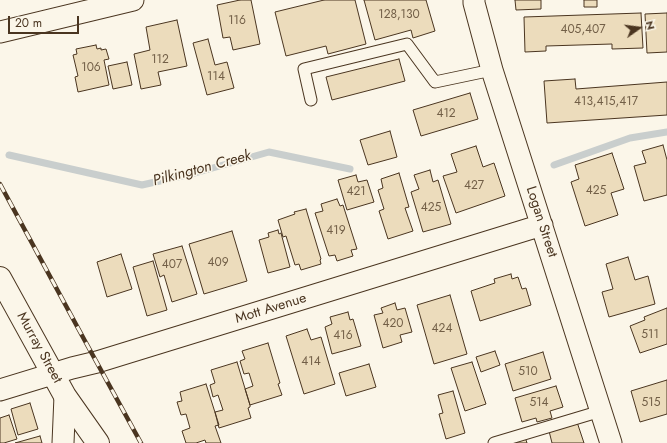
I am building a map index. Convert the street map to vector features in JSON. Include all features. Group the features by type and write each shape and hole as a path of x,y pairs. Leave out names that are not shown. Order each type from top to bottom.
{"main road":[{"name":"Murray Street","path":"0,278 65,396 98,443"}],"street":[{"path":"0,32 133,0"},
{"name":"Logan Street","path":"474,0 492,70 611,443"},
{"name":"Mott Avenue","path":"0,390 97,362 542,225"},
{"name":"Murray Street","path":"63,443 65,396"}],"lane":[{"path":"311,100 304,69 407,44 435,82 492,70"},
{"path":"494,443 601,411"}],"building":[{"path":"240,0 251,0 260,44 233,50 230,37 223,38 217,5"},
{"path":"324,0 355,0 366,44 328,54 326,46 286,56 275,12"},
{"path":"364,0 426,0 435,31 413,38 411,30 375,40"},
{"path":"515,0 541,0 541,9 516,10"},
{"path":"584,0 597,0 597,7 584,7"},
{"path":"641,13 643,48 612,49 612,44 546,46 546,51 525,52 524,17"},
{"path":"667,13 667,52 647,53 645,14"},
{"path":"177,20 187,66 158,72 161,85 141,89 134,54 150,50 146,27"},
{"path":"208,39 215,65 227,62 234,88 207,95 193,43"},
{"path":"96,45 97,49 106,49 109,59 104,60 109,85 78,92 75,77 78,76 73,55 77,54 76,49"},
{"path":"399,59 405,81 332,100 326,77"},
{"path":"127,62 132,85 113,89 108,66"},
{"path":"575,79 576,89 667,82 667,115 547,123 544,81"},
{"path":"470,93 478,119 421,136 413,110"},
{"path":"390,131 397,157 368,165 360,140"},
{"path":"663,145 667,160 667,195 644,201 634,166 646,163 642,151"},
{"path":"476,146 483,167 494,163 505,196 456,213 443,176 457,172 451,154"},
{"path":"612,153 624,189 611,193 618,215 585,226 571,182 579,179 575,165"},
{"path":"430,170 433,182 438,180 451,224 423,232 411,192 419,189 414,175"},
{"path":"399,173 409,207 405,208 413,231 388,239 379,211 384,209 378,190 383,188 381,179"},
{"path":"356,175 358,182 367,180 374,202 347,210 338,180"},
{"path":"337,199 340,206 343,205 357,249 351,250 353,256 337,261 335,255 329,256 315,213 323,211 321,204"},
{"path":"306,209 321,259 321,264 301,270 299,264 295,265 286,236 283,237 278,220 295,214 294,212"},
{"path":"278,230 279,234 281,233 290,267 268,273 259,240 269,237 268,233"},
{"path":"232,231 247,281 204,294 189,244"},
{"path":"182,246 197,294 172,302 164,275 160,277 153,254"},
{"path":"121,254 132,289 107,297 97,262"},
{"path":"628,257 635,280 648,276 655,304 609,317 602,292 613,289 606,264"},
{"path":"153,261 167,310 147,316 133,267"},
{"path":"511,274 512,279 518,277 522,289 526,288 531,305 480,321 471,291 495,283 494,279"},
{"path":"450,295 467,354 434,364 417,305"},
{"path":"395,303 397,310 405,308 412,332 400,335 402,342 383,348 374,315 383,313 381,308"},
{"path":"667,308 667,344 640,353 630,326 645,320 644,317"},
{"path":"348,312 350,320 353,319 361,346 332,354 325,327 332,324 330,317"},
{"path":"307,329 311,340 321,337 335,384 304,394 286,336"},
{"path":"268,343 282,395 250,405 245,389 253,386 249,373 244,374 240,361 245,359 242,351"},
{"path":"495,351 500,365 481,372 476,357"},
{"path":"543,352 551,379 513,391 505,364"},
{"path":"237,362 250,405 248,408 251,418 219,428 215,412 223,410 218,395 213,397 210,385 215,383 211,370"},
{"path":"472,362 486,404 465,411 451,368"},
{"path":"369,364 376,387 346,396 339,373"},
{"path":"667,380 667,414 640,422 631,391"},
{"path":"206,384 219,425 215,426 221,443 206,443 205,440 196,443 186,443 182,431 190,428 186,414 181,415 177,402 182,401 180,392"},
{"path":"556,386 563,407 550,411 552,418 537,422 536,418 522,422 515,398"},
{"path":"453,391 465,433 446,439 439,414 443,413 438,395"},
{"path":"30,403 38,429 18,435 11,409"},
{"path":"9,415 17,439 0,443 0,418"},
{"path":"577,422 584,443 552,443 549,431"},
{"path":"40,436 42,443 15,443"},
{"path":"525,437 527,443 506,443"}],"waterway":[{"name":"Pilkington Creek","path":"554,165 630,138 667,132"},
{"name":"Pilkington Creek","path":"9,155 142,185 195,173 269,152 350,169"}],"railway":[{"path":"0,184 141,443"}]}
